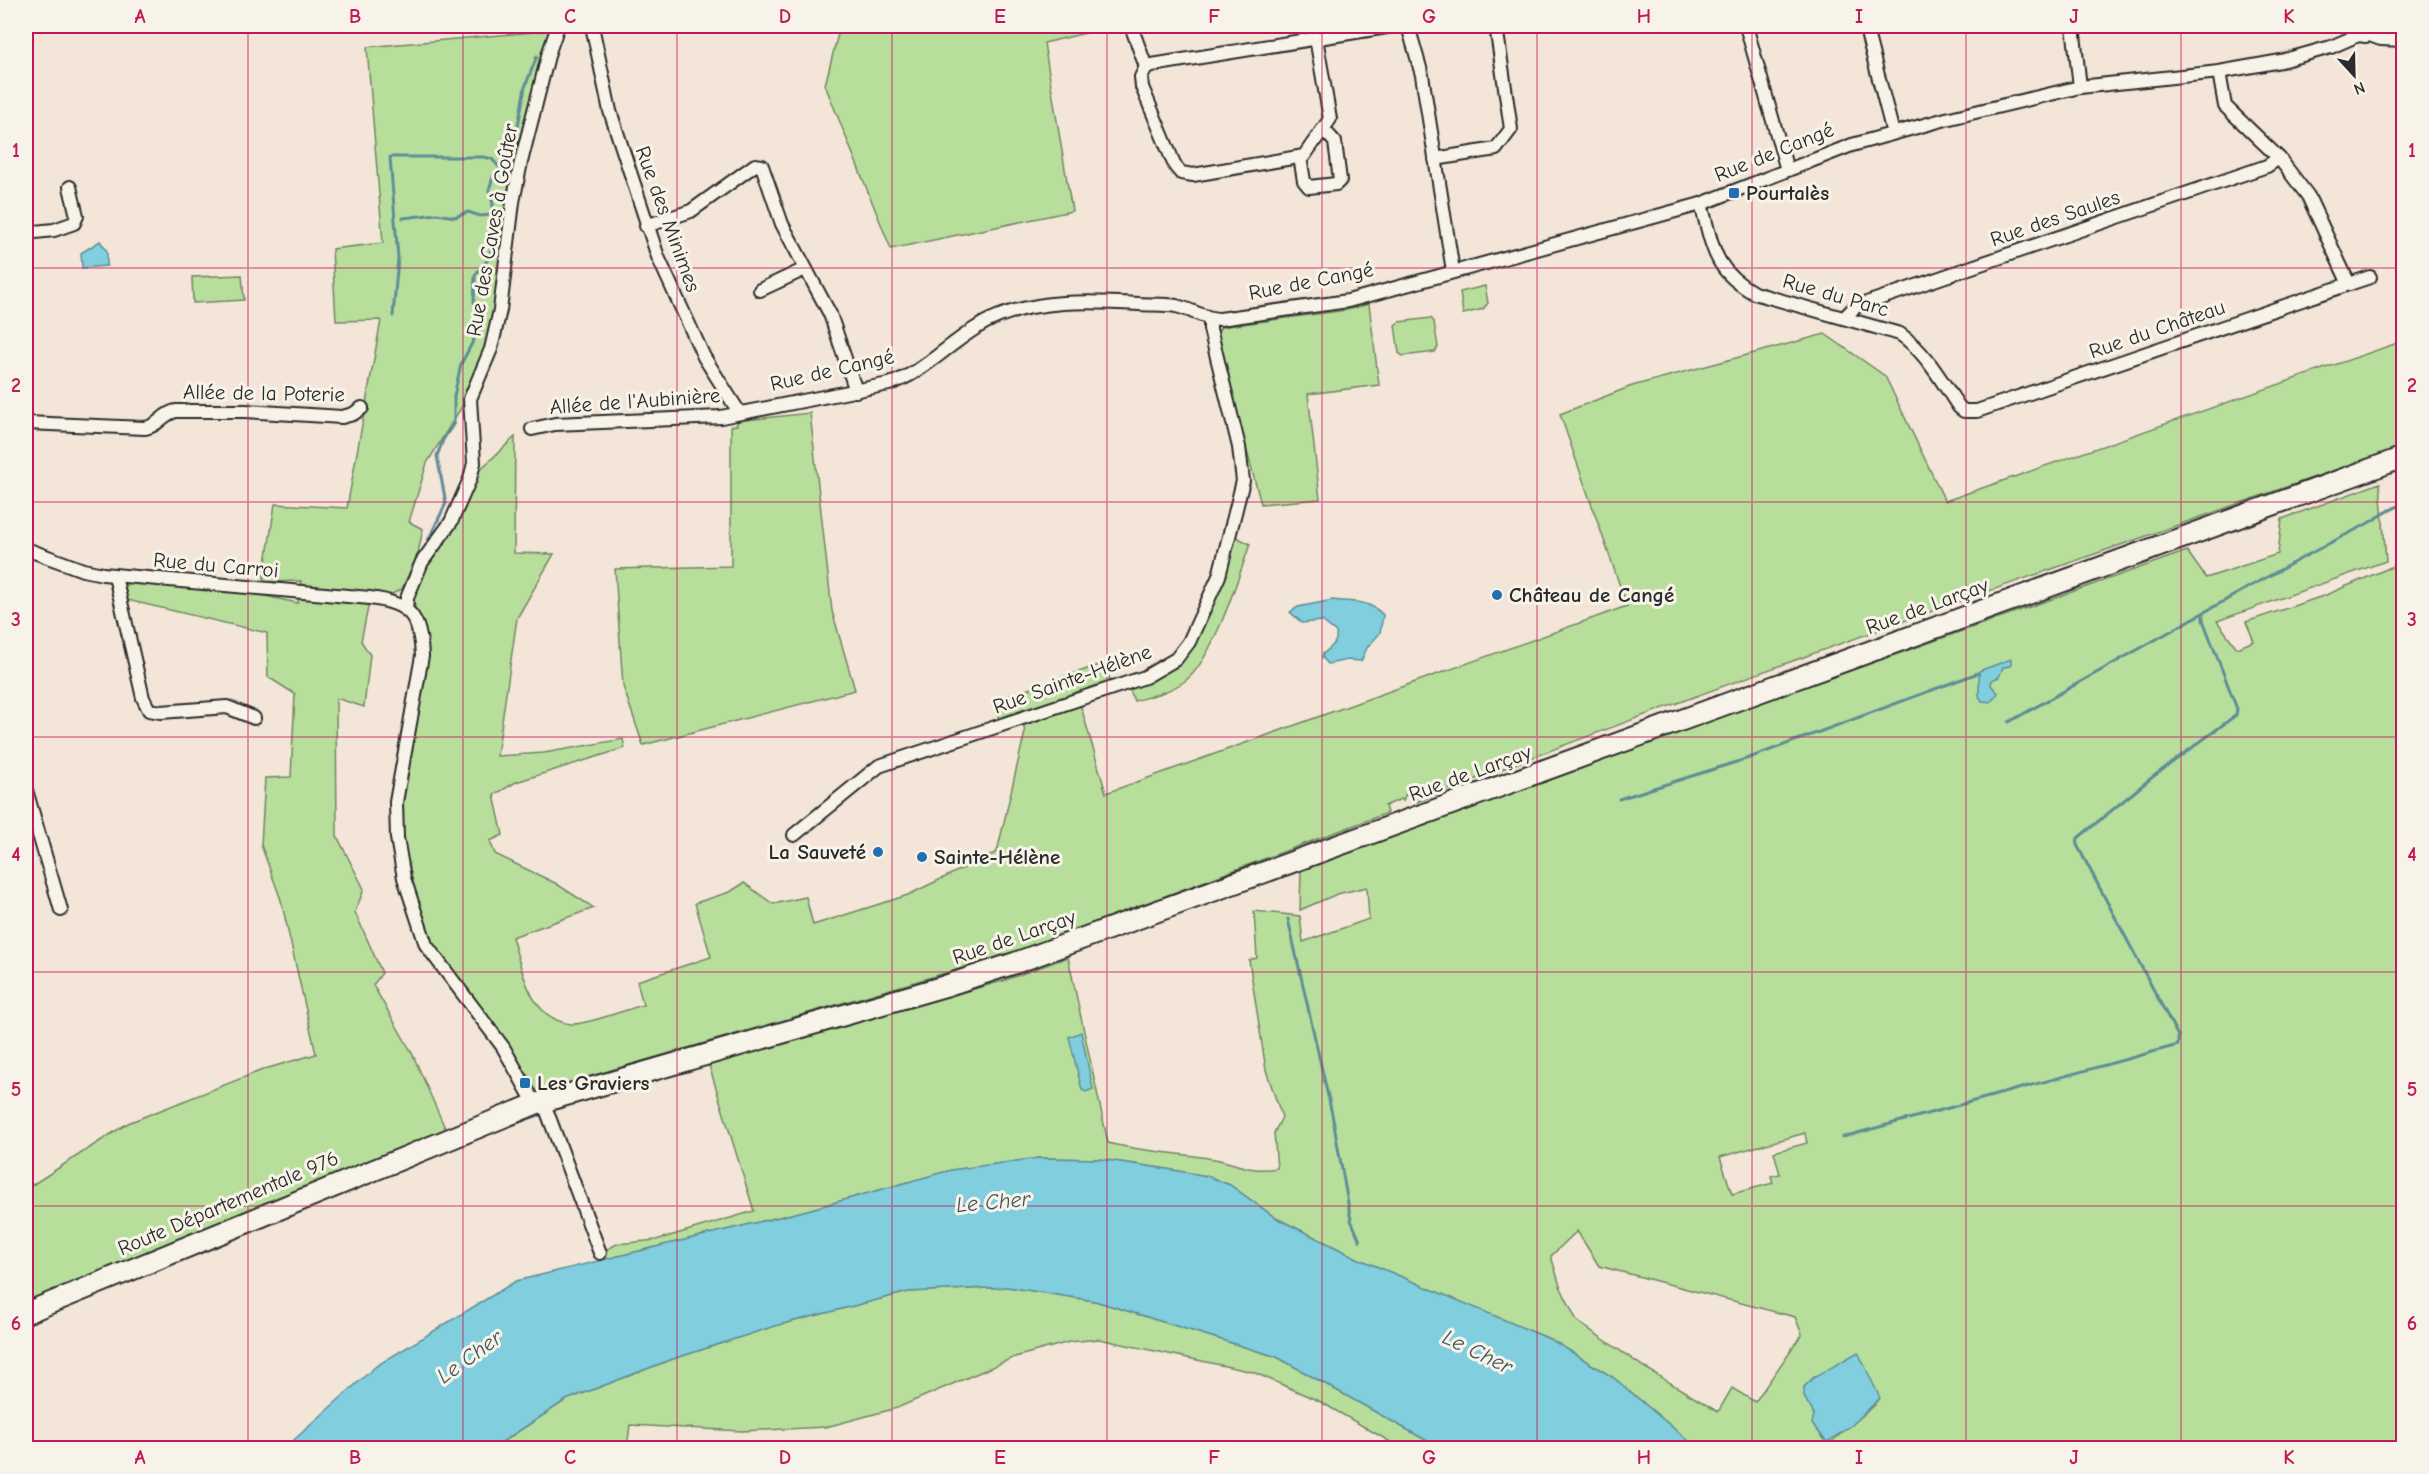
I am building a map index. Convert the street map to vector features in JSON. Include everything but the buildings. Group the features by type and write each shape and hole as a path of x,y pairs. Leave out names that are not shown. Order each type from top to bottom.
{"main road":[{"name":"Rue de Larçay","path":"449,1137 539,1102 945,986 1015,963 2403,457"},
{"name":"Route Départementale 976","path":"26,1313 449,1137"}],"street":[{"name":"Rue des Caves à Goûter","path":"406,609 407,598 422,562 451,522 472,471 474,450 468,410 470,399 491,349 500,310 519,172 549,52 558,26"},
{"name":"Rue des Minimes","path":"592,26 610,111 646,226 668,285 704,357 739,412"},
{"path":"1131,26 1149,66"},
{"path":"1316,38 1330,119 1308,152 1300,157 1193,175 1181,172 1172,160 1142,87 1142,77 1149,66 1316,38 1393,26"},
{"path":"1408,26 1422,75 1453,271"},
{"path":"1435,159 1496,149 1511,129 1496,26"},
{"path":"1746,26 1787,170"},
{"path":"2073,26 2080,87"},
{"name":"Rue de Cangé","path":"739,412 856,391 897,381 960,337 1010,312 1040,306 1096,301 1174,306 1210,319 1348,301 1701,204 1852,145 1893,132 2080,87 2219,72 2281,61 2331,47 2363,28 2381,36 2403,37"},
{"path":"1866,29 1893,132"},
{"path":"2219,72 2223,102 2279,158 2308,196 2349,284"},
{"path":"1300,157 1304,181 1309,187 1336,184 1340,180 1335,142 1324,130"},
{"name":"Rue des Saules","path":"1845,317 1855,307 2256,170 2279,158"},
{"path":"646,226 691,211 755,165 762,166 782,224 830,314 856,391"},
{"path":"26,233 54,230 74,223 77,216 70,187"},
{"name":"Rue du Parc","path":"1701,204 1721,268 1734,281 1755,292 1900,334 1911,341 1929,363 1959,407 1970,412 1977,411"},
{"path":"760,290 805,269"},
{"name":"Rue du Château","path":"1977,411 2370,276"},
{"name":"Rue Sainte-Hélène","path":"794,835 879,766 1145,677 1169,664 1183,651 1219,576 1243,481 1241,455 1209,329 1210,319"},
{"name":"Allée de la Poterie","path":"26,423 145,428 155,426 164,416 176,411 245,411 342,417 362,408"},
{"name":"Allée de l'Aubinière","path":"532,429 555,424 704,419 739,412"},
{"name":"Rue du Carroi","path":"26,549 83,570 115,576 370,598 397,603 406,609"},
{"path":"115,576 143,698 149,710 161,712 227,707 254,718"},
{"path":"406,609 418,627 422,656 396,802 400,856 412,907 426,945 503,1047 539,1102 600,1253"},
{"path":"26,790 61,910"}],"green space":[{"path":"840,26 1115,26 1044,43 1072,211 891,249 825,85"},
{"path":"556,30 531,120 502,295 477,382 427,463 409,522 423,529 418,553 402,589 382,599 370,598 361,641 370,655 364,707 336,698 337,836 364,889 355,912 382,973 373,985 412,1053 449,1137 26,1313 26,1272 32,1266 26,1260 26,1189 128,1123 265,1069 316,1054 281,900 261,845 265,778 291,777 295,694 268,677 267,633 123,599 127,582 213,585 298,603 301,581 263,582 275,504 347,508 381,320 336,321 332,249 383,243 367,47"},
{"path":"242,275 244,300 193,303 192,277"},
{"path":"1485,286 1488,303 1483,309 1463,314 1460,292"},
{"path":"1369,304 1379,385 1308,394 1320,499 1261,504 1216,335 1221,327 1347,310"},
{"path":"1431,318 1434,322 1438,347 1435,352 1403,356 1399,353 1395,325 1399,322"},
{"path":"1825,334 1885,376 1945,501 2403,341 2403,446 1785,664 1417,802 1412,795 1405,795 1403,801 1401,799 1385,806 1387,813 1007,955 547,1089 529,1090 426,945 397,838 421,646 412,587 470,479 515,437 514,553 554,554 517,618 497,756 544,753 623,739 625,748 516,782 494,795 503,835 490,841 495,854 555,883 594,908 512,937 529,991 537,1003 545,1013 557,1020 577,1024 643,1005 637,981 711,957 695,903 730,892 744,883 773,904 806,897 813,925 908,895 997,852 1025,732 1022,720 1079,700 1106,793 1627,606 1560,414 1632,386"},
{"path":"810,413 832,611 855,690 643,745 623,686 615,569 731,566 731,426 737,425 737,421"},
{"path":"2380,483 2386,561 2217,621 2237,648 2254,641 2246,622 2326,595 2403,562 2403,1448 1697,1448 1614,1378 1552,1340 1359,1259 1276,1218 1230,1185 1207,1176 1100,1159 1039,1158 952,1170 804,1211 602,1260 600,1253 617,1244 656,1240 754,1211 708,1062 1003,981 1068,957 1108,1143 1214,1159 1251,1168 1277,1168 1274,1133 1282,1117 1266,1070 1249,960 1257,958 1254,911 1300,916 1303,942 1369,919 1367,887 1337,894 1300,910 1301,870 1463,809 2187,551 2206,578 2278,554 2282,519","holes":["1805,1133 1807,1143 1774,1152 1780,1174 1771,1176 1773,1183 1732,1194 1720,1157","1577,1231 1599,1266 1795,1317 1802,1334 1755,1402 1732,1388 1718,1412 1644,1367 1577,1321 1560,1286 1551,1256","1858,1353 1875,1405 1831,1442 1827,1442 1821,1436 1804,1387 1813,1378"]},
{"path":"1231,534 1250,544 1224,617 1205,656 1195,671 1179,685 1134,701 1127,683 1183,651"},
{"path":"1105,663 1111,683 999,719 993,701"},
{"path":"1008,1287 1095,1301 1277,1357 1440,1448 1401,1448 1319,1401 1253,1372 1099,1339 1069,1342 1015,1357 897,1408 826,1427 742,1431 630,1425 627,1448 493,1448 566,1400 670,1360 775,1326 908,1292"}],"water":[{"path":"100,241 107,251 107,266 82,268 81,253"},
{"path":"1333,600 1366,604 1383,615 1380,633 1367,648 1361,661 1348,660 1328,664 1322,657 1335,642 1336,632 1322,621 1302,623 1290,612 1298,607"},
{"path":"2011,659 2011,666 2003,667 1999,677 1992,680 1991,685 1998,693 1991,702 1982,701 1979,696 1979,671"},
{"path":"1081,1032 1093,1089 1086,1092 1082,1090 1069,1037"},
{"name":"Le Cher","path":"1039,1158 1100,1159 1207,1176 1230,1185 1276,1218 1359,1259 1552,1340 1614,1378 1697,1448 1440,1448 1277,1357 1095,1301 1008,1287 908,1292 775,1326 670,1360 566,1400 493,1448 285,1448 376,1366 516,1281 804,1211 951,1170"},
{"path":"1858,1352 1880,1398 1851,1426 1827,1442 1812,1424 1814,1414 1804,1397 1804,1387 1813,1378"}],"waterway":[{"path":"428,541 446,503 437,456 443,440 454,423 454,396 461,364 479,330 479,312 474,302 475,275 490,257 493,204 489,190 493,177 504,167 514,148 525,87 537,56"},
{"path":"393,316 398,258 390,157 484,157 492,159 501,169"},
{"path":"403,218 437,214 455,217 468,212 480,216 491,215"},
{"path":"1843,1137 2178,1045 2178,1036 2077,845 2078,838 2150,779 2236,715 2237,709 2203,620 2203,613 2404,504"},
{"path":"2009,722 2203,613"},
{"path":"1619,799 1749,758 1978,673"},
{"path":"1288,919 1332,1114 1351,1220 1360,1241"},
{"path":"511,1125 539,1115"}],"place":[{"name":"Pourtalès","path":"1734,193"},
{"name":"Château de Cangé","path":"1497,595"},
{"name":"La Sauveté","path":"878,852"},
{"name":"Sainte-Hélène","path":"922,857"},
{"name":"Les Graviers","path":"525,1083"}]}
